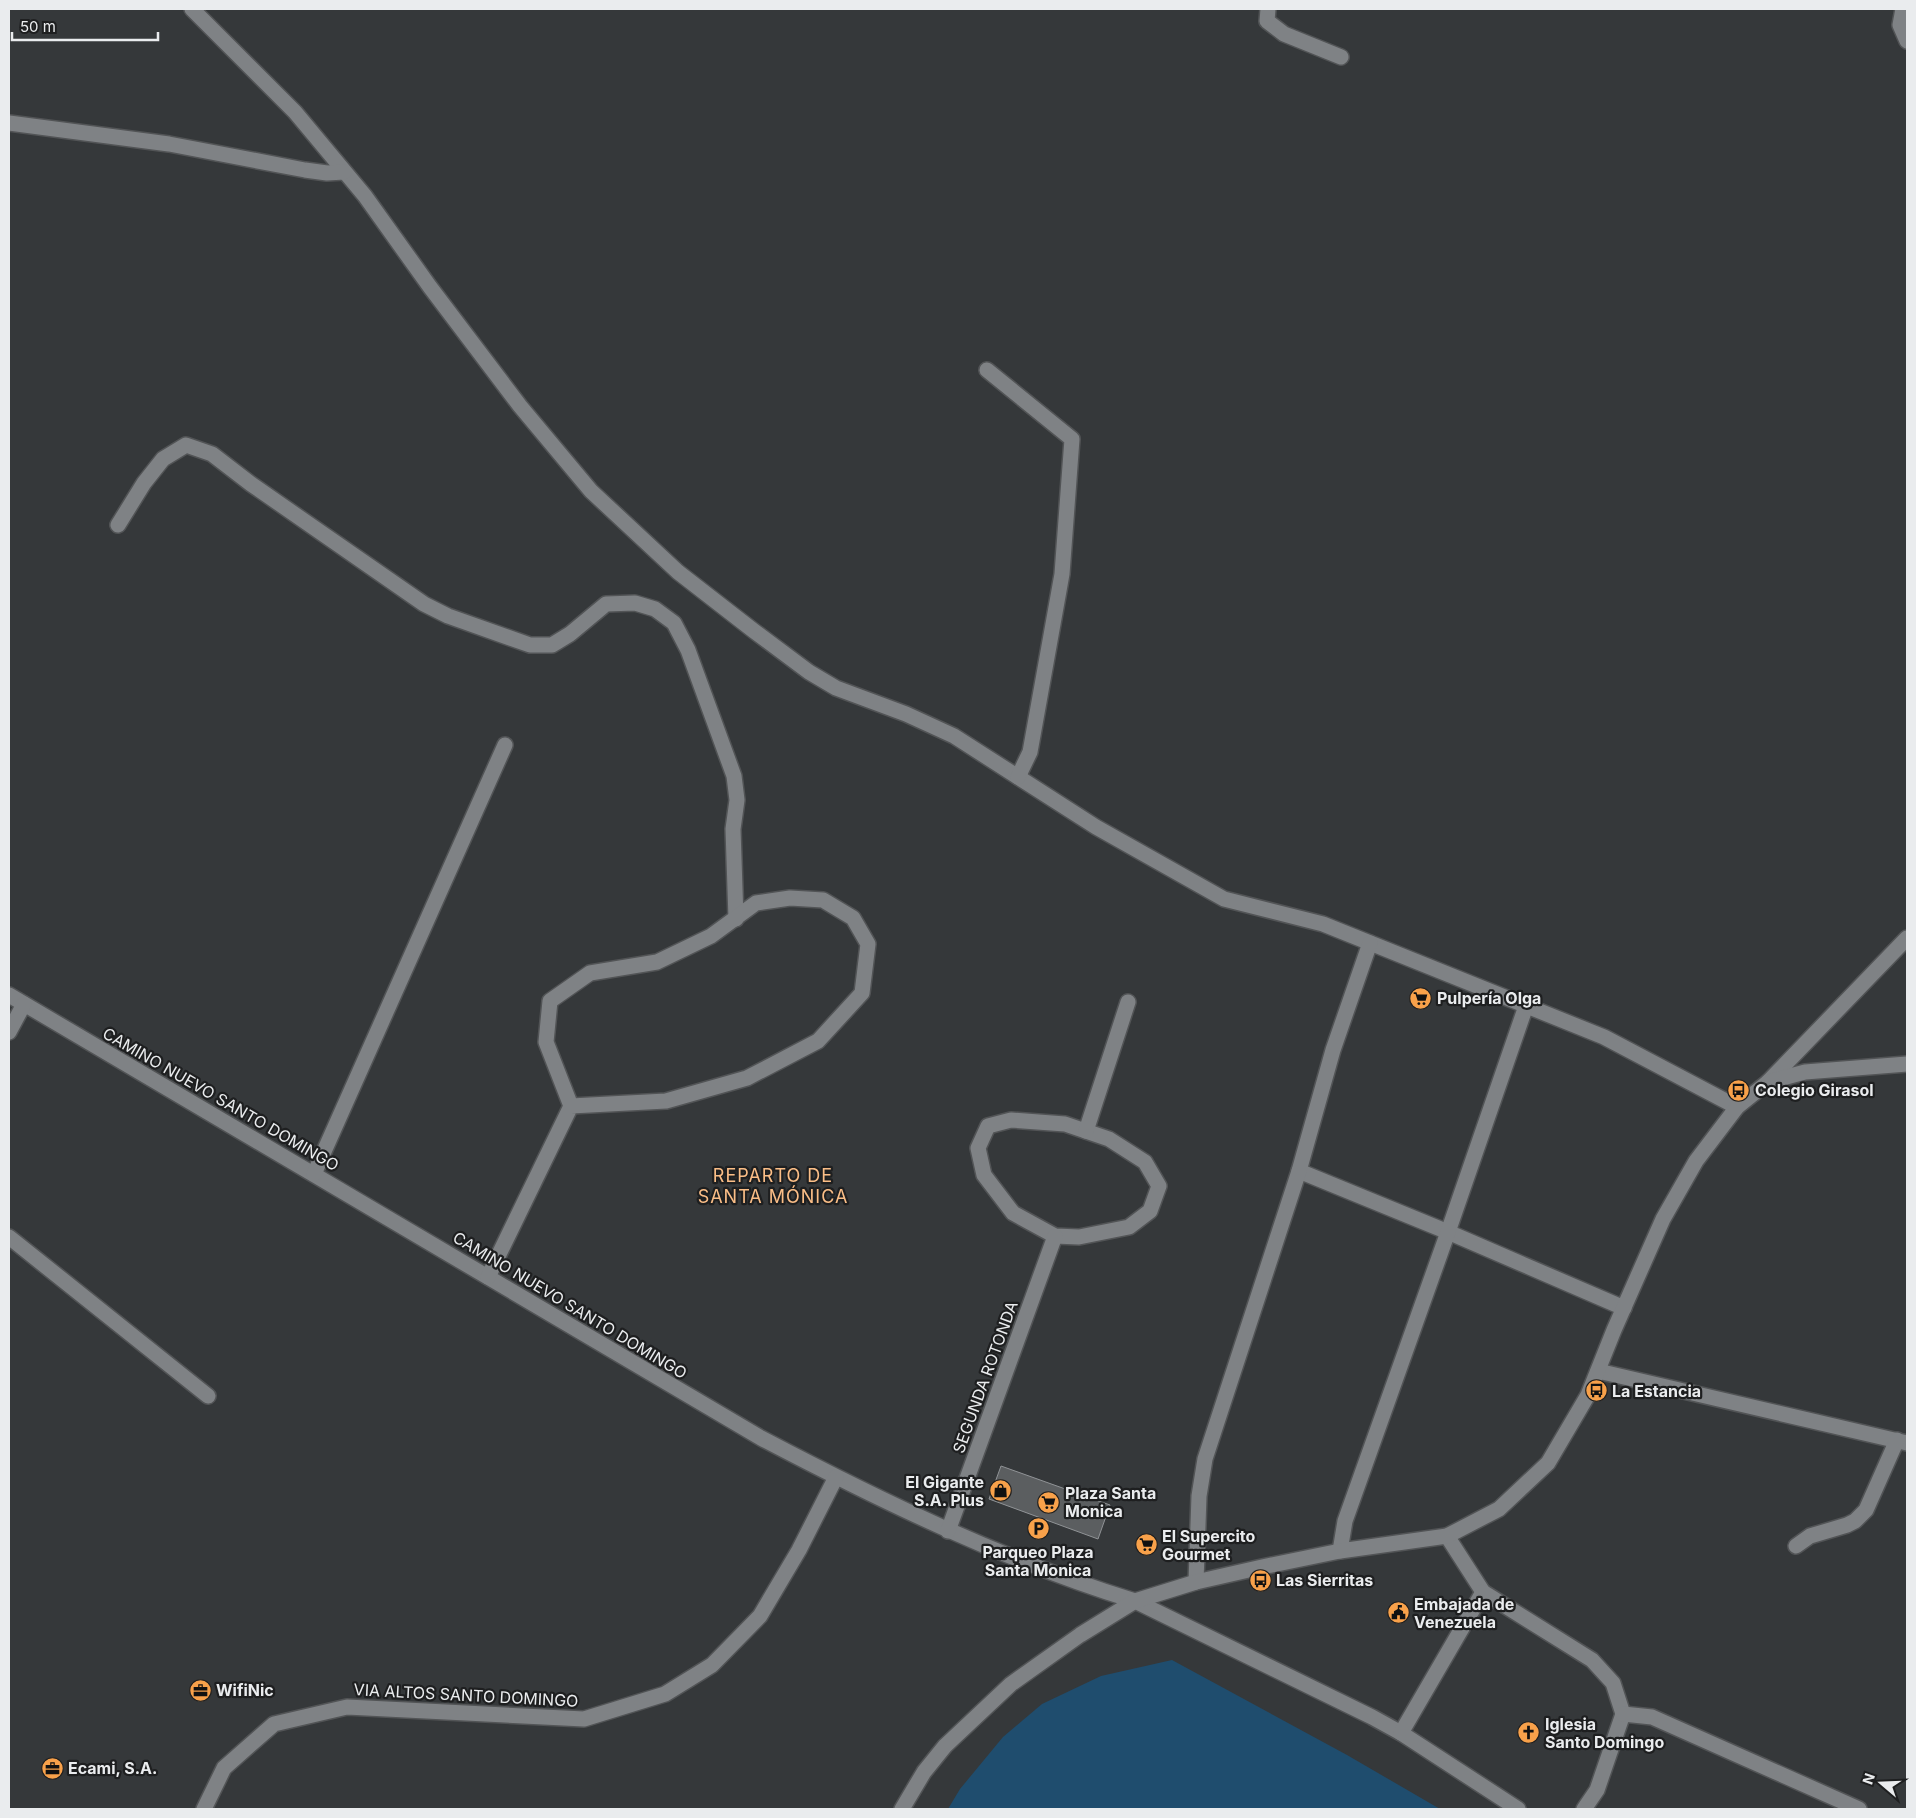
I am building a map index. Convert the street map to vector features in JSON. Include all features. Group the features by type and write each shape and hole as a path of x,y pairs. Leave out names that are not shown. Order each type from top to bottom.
{"street":[{"path":"192,9 295,112 365,196 430,287 520,406 591,491 678,572 809,672 836,688 906,714 954,736 1096,827 1224,898 1323,924 1604,1037 1737,1107"},
{"path":"1268,9 1267,21 1284,34 1341,57"},
{"path":"1903,9 1900,25 1907,41"},
{"path":"9,123 169,144 305,170 327,173 344,172"},
{"path":"987,370 1072,440 1062,574 1030,752 1018,778"},
{"path":"118,525 144,483 162,459 186,445 212,454 251,484 424,604 448,616 530,645 552,645 570,634 606,604 635,603 655,610 674,623 688,650 734,776 737,800 733,829 736,919"},
{"path":"314,1174 505,745"},
{"path":"488,1277 572,1106 546,1042 550,1001 590,973 657,962 711,936 756,903 790,898 823,900 853,918 868,944 862,992 818,1041 748,1078 666,1101 572,1106"},
{"path":"902,1809 924,1772 945,1746 1011,1684 1080,1635 1136,1600 1196,1582 1340,1551 1447,1536 1499,1509 1548,1463 1588,1395 1663,1219 1696,1161 1737,1107 1768,1082 1907,938"},
{"path":"1196,1582 1199,1496 1205,1459 1299,1171 1333,1050 1370,943"},
{"name":"CAMINO NUEVO SANTO DOMINGO","path":"9,995 761,1438 836,1477 948,1531 1097,1589 1136,1600 1400,1732 1518,1809"},
{"path":"1086,1131 1128,1002"},
{"path":"9,1032 24,1004"},
{"path":"1340,1551 1345,1521 1526,1006"},
{"path":"1768,1082 1805,1072 1907,1064"},
{"path":"1011,1120 1064,1124 1110,1139 1145,1162 1160,1186 1150,1211 1129,1226 1079,1237 1054,1236 1014,1213 984,1176 978,1148 988,1126 1011,1120"},
{"path":"1299,1171 1448,1232 1624,1308"},
{"name":"SEGUNDA ROTONDA","path":"948,1531 1054,1236"},
{"path":"9,1237 208,1396"},
{"path":"1598,1371 1902,1442 1866,1510 1855,1521 1847,1526 1810,1536 1796,1546"},
{"name":"VIA ALTOS SANTO DOMINGO","path":"204,1809 224,1768 274,1724 348,1706 584,1719 665,1694 712,1665 760,1616 799,1550 836,1477"},
{"path":"1447,1536 1483,1592 1592,1660 1613,1683 1623,1714 1597,1790 1584,1809"},
{"path":"1400,1732 1483,1592"},
{"path":"1623,1714 1652,1717 1860,1809"}],"shaded area":[{"path":"1172,1660 1347,1755 1440,1809 948,1809 960,1789 1003,1737 1042,1704 1101,1676"}],"building":[{"name":"Plaza Santa Monica","path":"1001,1466 1110,1505 1098,1539 989,1499"}],"place":[{"name":"Pulpería Olga","path":"1421,998"},
{"name":"Colegio Girasol","path":"1739,1090"},
{"name":"La Estancia","path":"1596,1391"},
{"name":"El Gigante S.A. Plus","path":"1000,1491"},
{"name":"Plaza Santa Monica","path":"1049,1502"},
{"name":"Parqueo Plaza Santa Monica","path":"1038,1528"},
{"name":"El Supercito Gourmet","path":"1146,1545"},
{"name":"Las Sierritas","path":"1260,1580"},
{"name":"Embajada de Venezuela","path":"1398,1613"},
{"name":"WifiNic","path":"200,1690"},
{"name":"Iglesia Santo Domingo","path":"1529,1733"},
{"name":"Ecami, S.A.","path":"52,1768"}],"district":[{"name":"REPARTO DE SANTA MÓNICA","path":"773,1186"}]}
